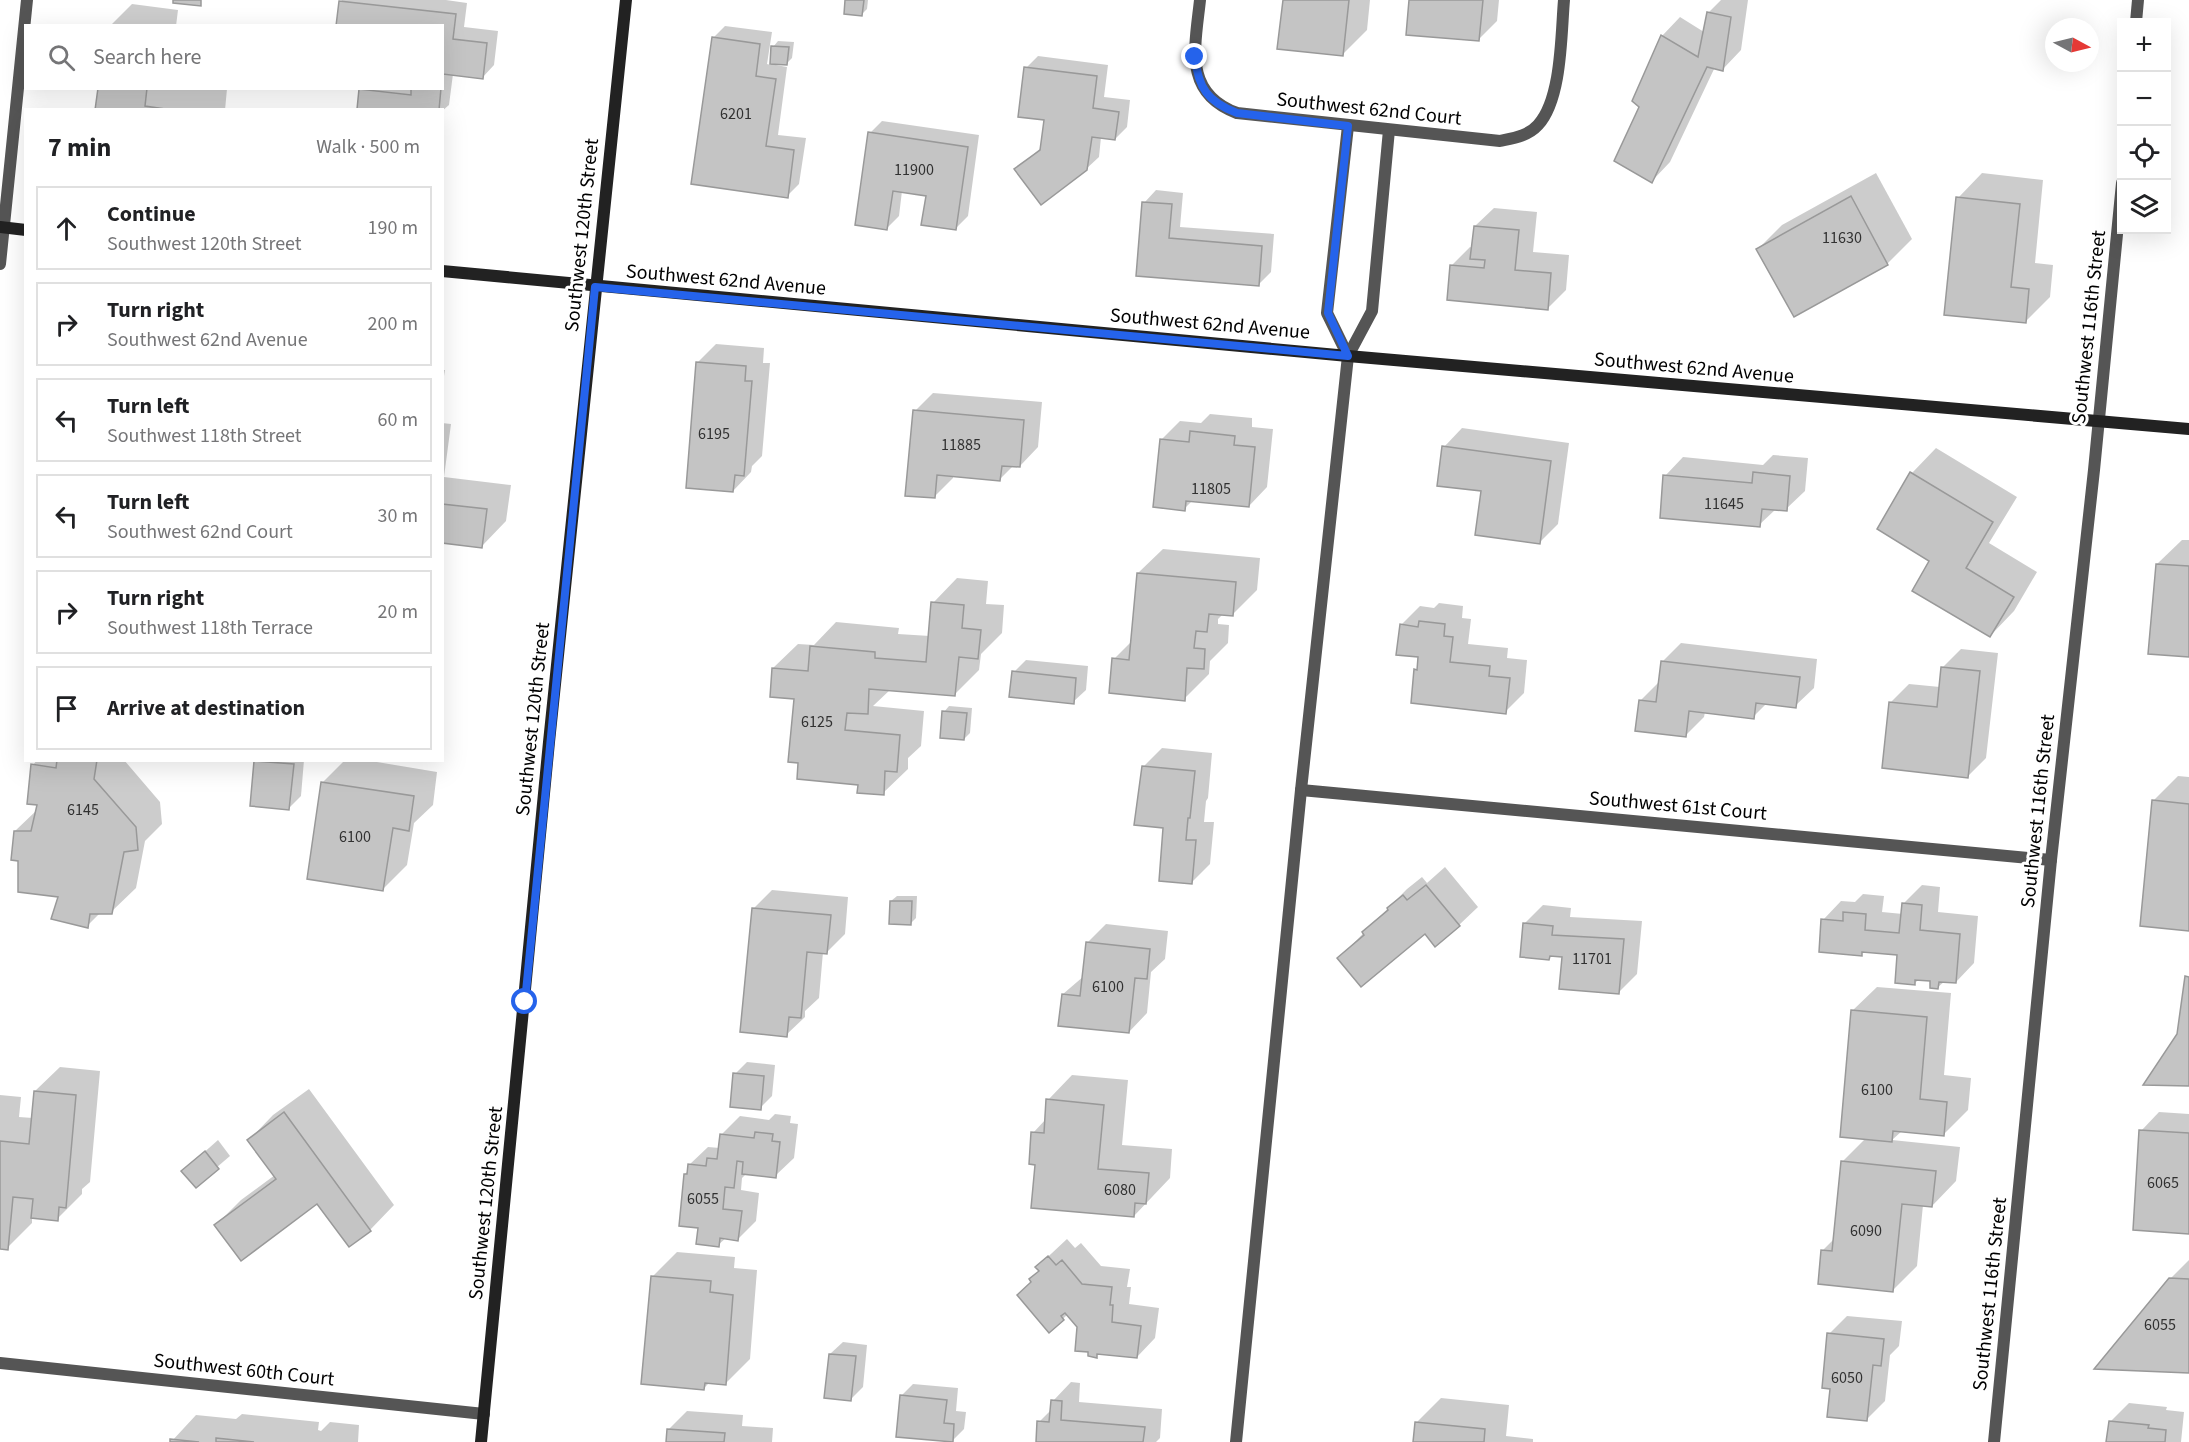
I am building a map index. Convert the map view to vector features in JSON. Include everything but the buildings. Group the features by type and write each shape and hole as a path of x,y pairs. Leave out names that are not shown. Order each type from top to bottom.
{"street":[{"path":"24,24 27,0"},
{"name":"Southwest 120th Street","path":"481,1442 595,287 626,0"},
{"name":"Southwest 62nd Court","path":"1200,0 1195,57 1197,73 1202,88 1210,99 1222,108 1237,113 1500,141 1517,138 1538,125 1549,108 1555,87 1564,0"},
{"path":"2136,18 2138,0"},
{"path":"0,264 24,27"},
{"path":"1348,126 1328,313 1348,356"},
{"path":"1236,1442 1301,790 1348,356 1372,311 1389,130"},
{"name":"Southwest 116th Street","path":"1994,1442 2117,225"},
{"path":"2,227 24,230"},
{"name":"Southwest 62nd Avenue","path":"444,271 1348,356 2189,429"},
{"name":"Southwest 61st Court","path":"1301,790 2051,860"},
{"name":"Southwest 60th Court","path":"0,1363 484,1414"}],"route":[{"path":"525,1002 595,287 1348,356 1328,313 1348,126 1237,113 1222,108 1210,99 1202,88 1195,57"}]}
